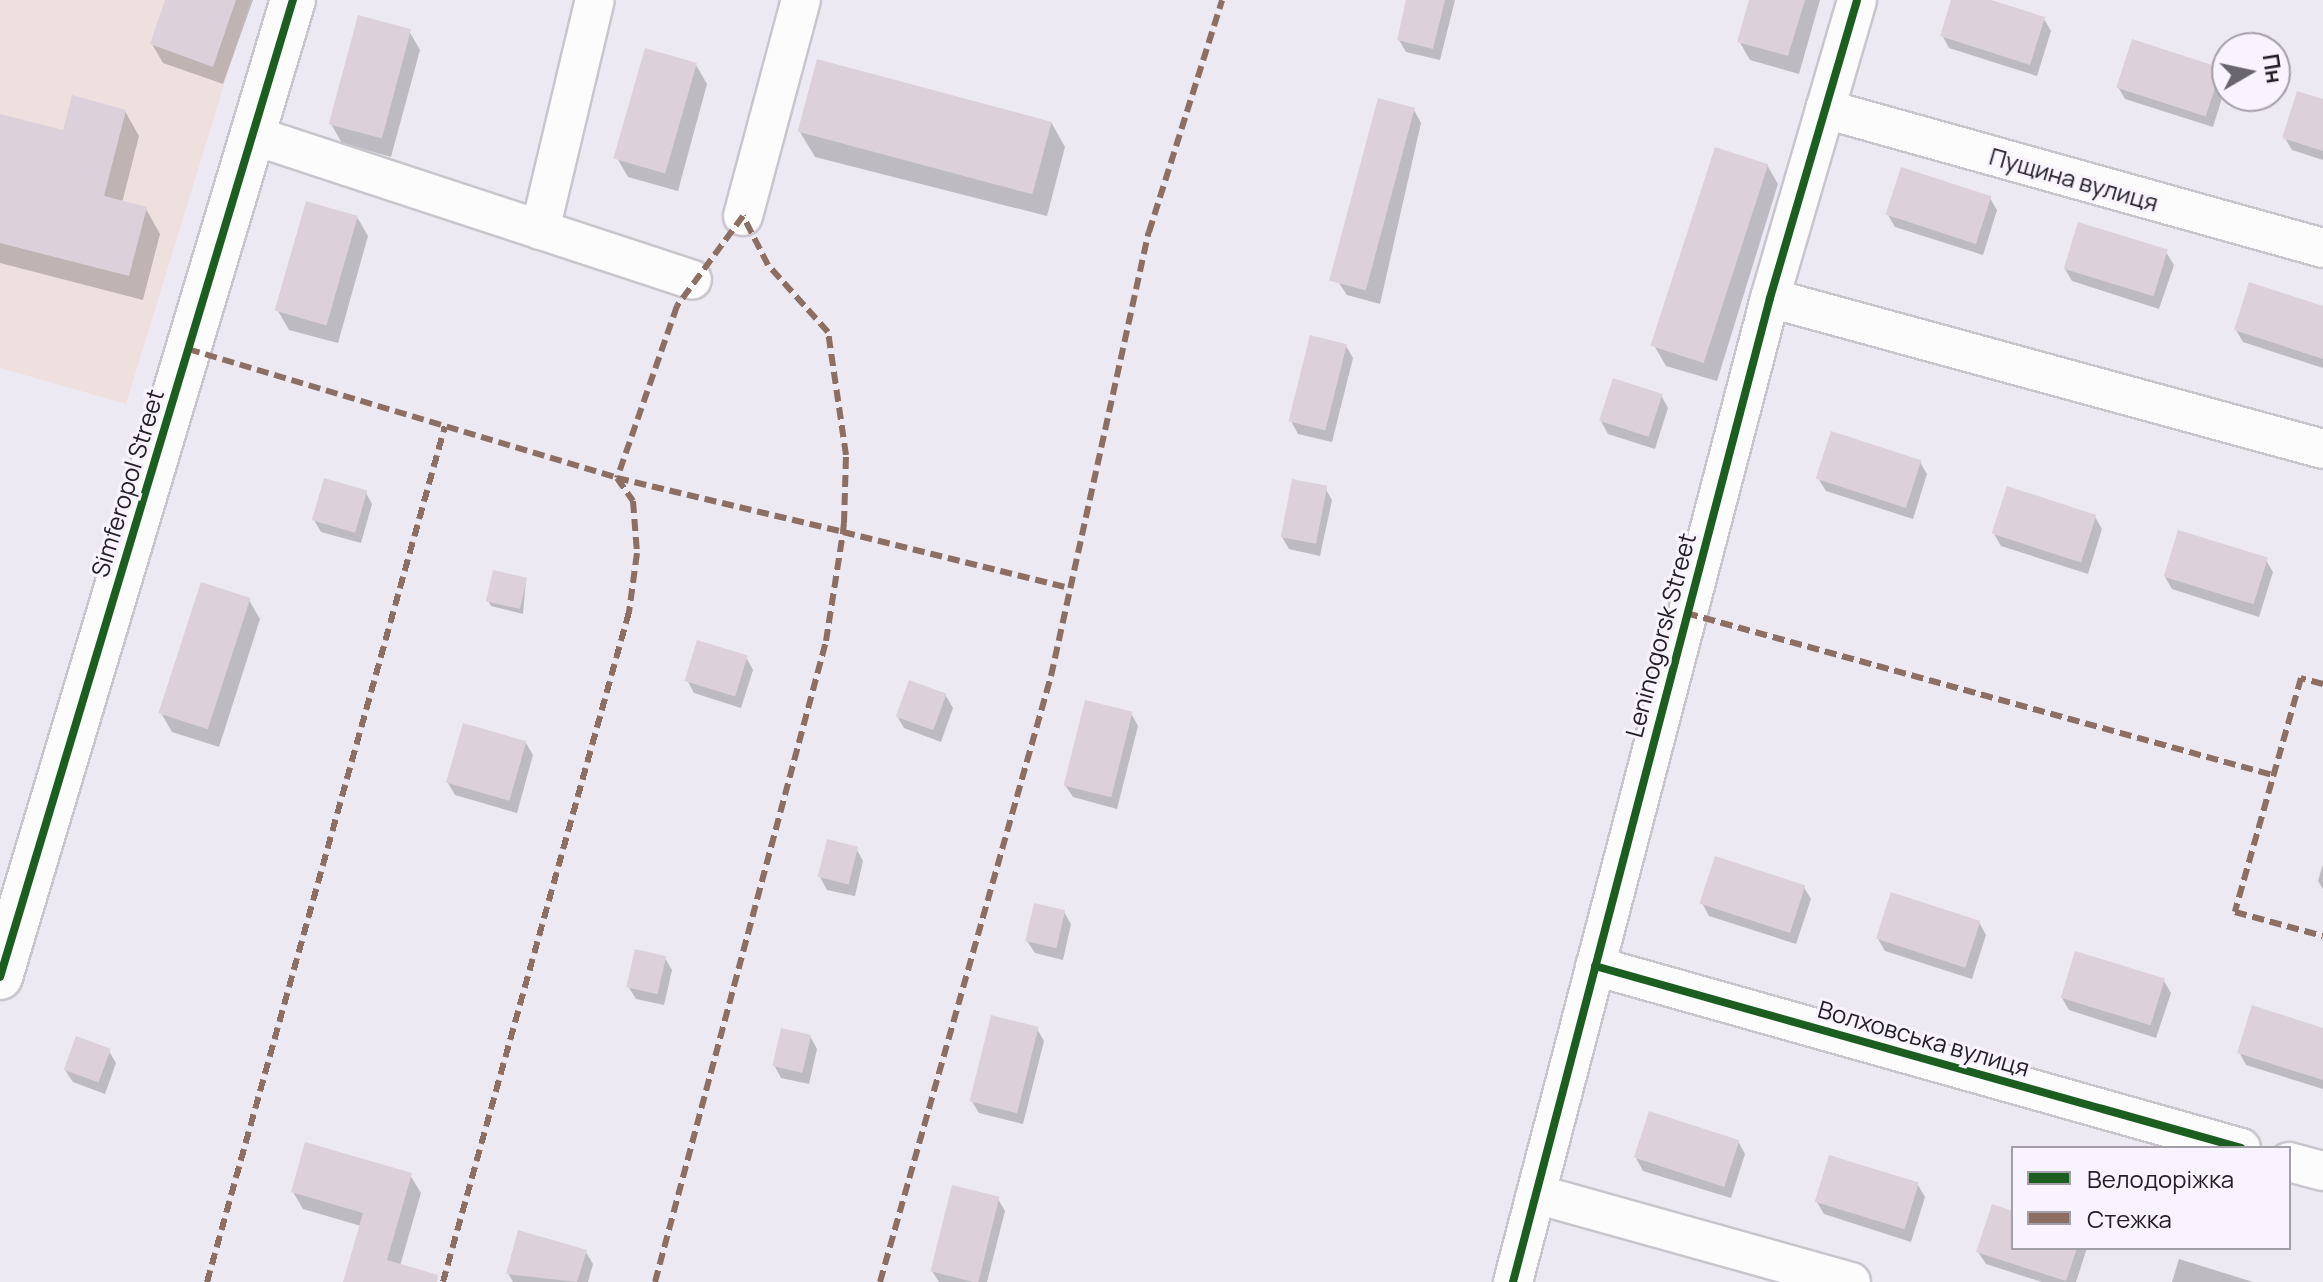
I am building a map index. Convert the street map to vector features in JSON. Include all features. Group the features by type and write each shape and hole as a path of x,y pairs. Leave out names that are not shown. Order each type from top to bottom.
{"street":[{"name":"Simferopol Street","path":"0,977 293,0"},
{"path":"540,230 595,0"},
{"path":"743,216 801,0"},
{"name":"Leninogorsk Street","path":"1513,1282 1770,298 1857,0"},
{"name":"Пущина вулиця","path":"1825,109 2323,248"},
{"path":"252,135 692,280"},
{"path":"1770,298 2323,449"},
{"name":"Волховська вулиця","path":"1595,966 2234,1146"},
{"path":"2291,1163 2323,1171"},
{"path":"1536,1194 1851,1282"}],"shaded area":[{"path":"0,0 250,0 126,404 0,368"}],"building":[{"path":"165,0 236,0 213,67 150,44"},
{"path":"1406,0 1445,0 1433,49 1397,40"},
{"path":"1749,0 1805,0 1788,56 1737,42"},
{"path":"1951,0 1991,0 2045,17 2030,65 1940,36"},
{"path":"358,15 411,29 382,138 329,124"},
{"path":"2132,39 2211,65 2211,100 2206,117 2116,88"},
{"path":"645,48 697,63 665,173 613,159"},
{"path":"817,59 1052,122 1032,194 798,131"},
{"path":"2297,91 2323,99 2323,151 2282,138"},
{"path":"72,95 126,110 104,196 147,207 129,276 0,243 0,114 63,130"},
{"path":"1378,98 1415,108 1366,290 1329,281"},
{"path":"1715,147 1768,164 1704,363 1650,346"},
{"path":"1901,167 1991,196 1976,244 1886,215"},
{"path":"306,201 358,216 326,325 275,311"},
{"path":"2078,222 2168,249 2154,296 2064,269"},
{"path":"2249,282 2323,306 2323,359 2234,330"},
{"path":"1310,335 1347,344 1325,431 1288,421"},
{"path":"1613,378 1662,394 1649,437 1599,421"},
{"path":"1831,431 1921,460 1906,508 1816,479"},
{"path":"324,478 367,490 355,533 312,520"},
{"path":"1292,479 1327,486 1316,544 1281,537"},
{"path":"2007,486 2096,515 2081,563 1992,534"},
{"path":"2178,530 2268,557 2254,604 2164,577"},
{"path":"493,570 527,578 520,609 486,601"},
{"path":"201,582 250,598 208,729 158,713"},
{"path":"697,640 748,655 735,697 684,681"},
{"path":"909,680 947,694 933,730 896,717"},
{"path":"1085,700 1133,712 1111,797 1064,785"},
{"path":"463,723 526,741 509,801 446,783"},
{"path":"827,839 858,847 849,885 818,877"},
{"path":"1715,856 1805,885 1790,933 1700,904"},
{"path":"1891,892 1980,921 1965,968 1876,939"},
{"path":"1034,903 1065,910 1056,948 1025,941"},
{"path":"635,949 666,956 657,994 626,987"},
{"path":"2075,951 2165,978 2151,1025 2061,998"},
{"path":"2252,1005 2323,1028 2323,1080 2237,1053"},
{"path":"991,1015 1039,1027 1017,1113 969,1101"},
{"path":"781,1028 811,1035 802,1073 772,1066"},
{"path":"76,1036 111,1049 98,1082 64,1070"},
{"path":"1649,1111 1739,1140 1724,1187 1634,1158"},
{"path":"305,1142 412,1173 387,1260 438,1275 437,1282 343,1282 363,1213 291,1192"},
{"path":"1829,1155 1919,1182 1905,1229 1815,1202"},
{"path":"952,1185 1000,1197 978,1282 930,1271"},
{"path":"1992,1204 2011,1210 2011,1250 2076,1250 2066,1281 1976,1252"},
{"path":"518,1230 587,1250 577,1282 506,1274"}],"marked path":[{"path":"880,1282 1051,676 1149,232 1222,0"},
{"path":"655,1282 826,641 843,532 844,523 846,455 828,332 768,265 743,216 677,306 617,478 843,532 1070,588"},
{"path":"188,349 617,478 633,501 637,553 629,612 443,1282"},
{"path":"207,1282 445,426"},
{"path":"1686,613 2272,775"},
{"path":"2323,684 2301,678 2235,912 2323,936"}],"cycle path":[{"path":"0,977 293,0"},
{"path":"1513,1282 1770,298 1857,0"},
{"path":"1595,966 2234,1146"}]}
